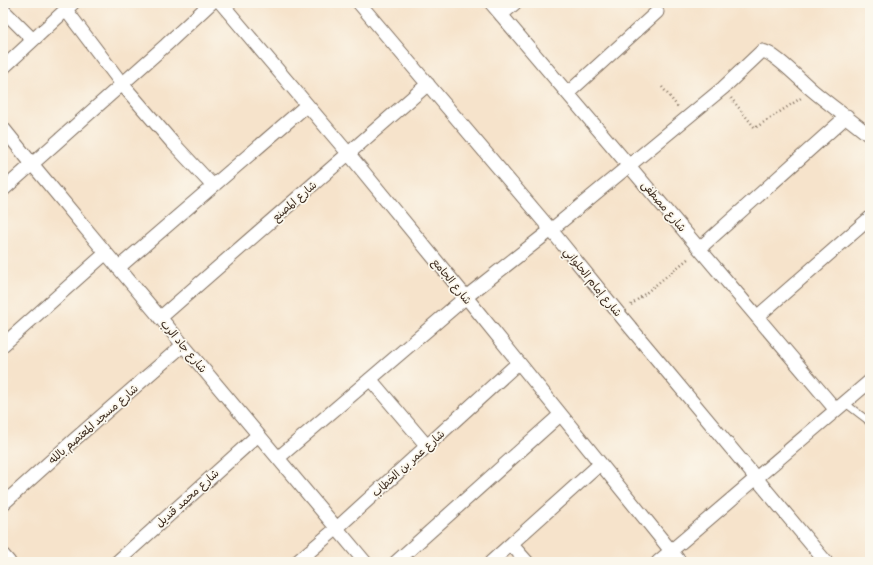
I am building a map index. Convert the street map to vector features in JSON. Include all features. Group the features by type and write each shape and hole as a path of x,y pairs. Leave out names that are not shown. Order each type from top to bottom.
{"street":[{"path":"3,190 166,46 211,3"},
{"name":"شارع الجامع","path":"221,3 348,153 680,562"},
{"name":"شارع إمام الحلواني","path":"359,3 826,562"},
{"name":"شارع مصطفى","path":"491,3 758,317 841,407"},
{"path":"502,15 515,3"},
{"path":"3,68 70,7 122,84 172,142 213,186"},
{"path":"3,10 33,40"},
{"path":"568,93 657,12"},
{"path":"278,458 466,297 687,119 723,88 762,51 766,51 775,57 813,91 847,116 870,136"},
{"name":"شارع المصنع","path":"160,318 428,84"},
{"path":"118,268 307,105"},
{"path":"700,248 847,116"},
{"name":"شارع جاد الرب","path":"3,128 118,268 365,562"},
{"path":"758,317 870,218"},
{"path":"3,345 106,253"},
{"name":"شارع مسجد المعتصم بالله","path":"3,504 183,345"},
{"name":"شارع عمر بن الخطاب","path":"297,562 337,528 518,363"},
{"path":"370,379 427,446"},
{"path":"658,562 870,382"},
{"path":"396,562 560,415"},
{"name":"شارع محمد قنديل","path":"116,562 258,435"},
{"path":"491,562 600,464"},
{"path":"511,544 527,562"},
{"path":"3,555 9,562"}],"lane":[{"path":"841,407 866,420 870,424"}],"path":[{"path":"662,87 687,119"},
{"path":"723,88 755,128 813,91"},
{"path":"620,315 700,248"}]}
